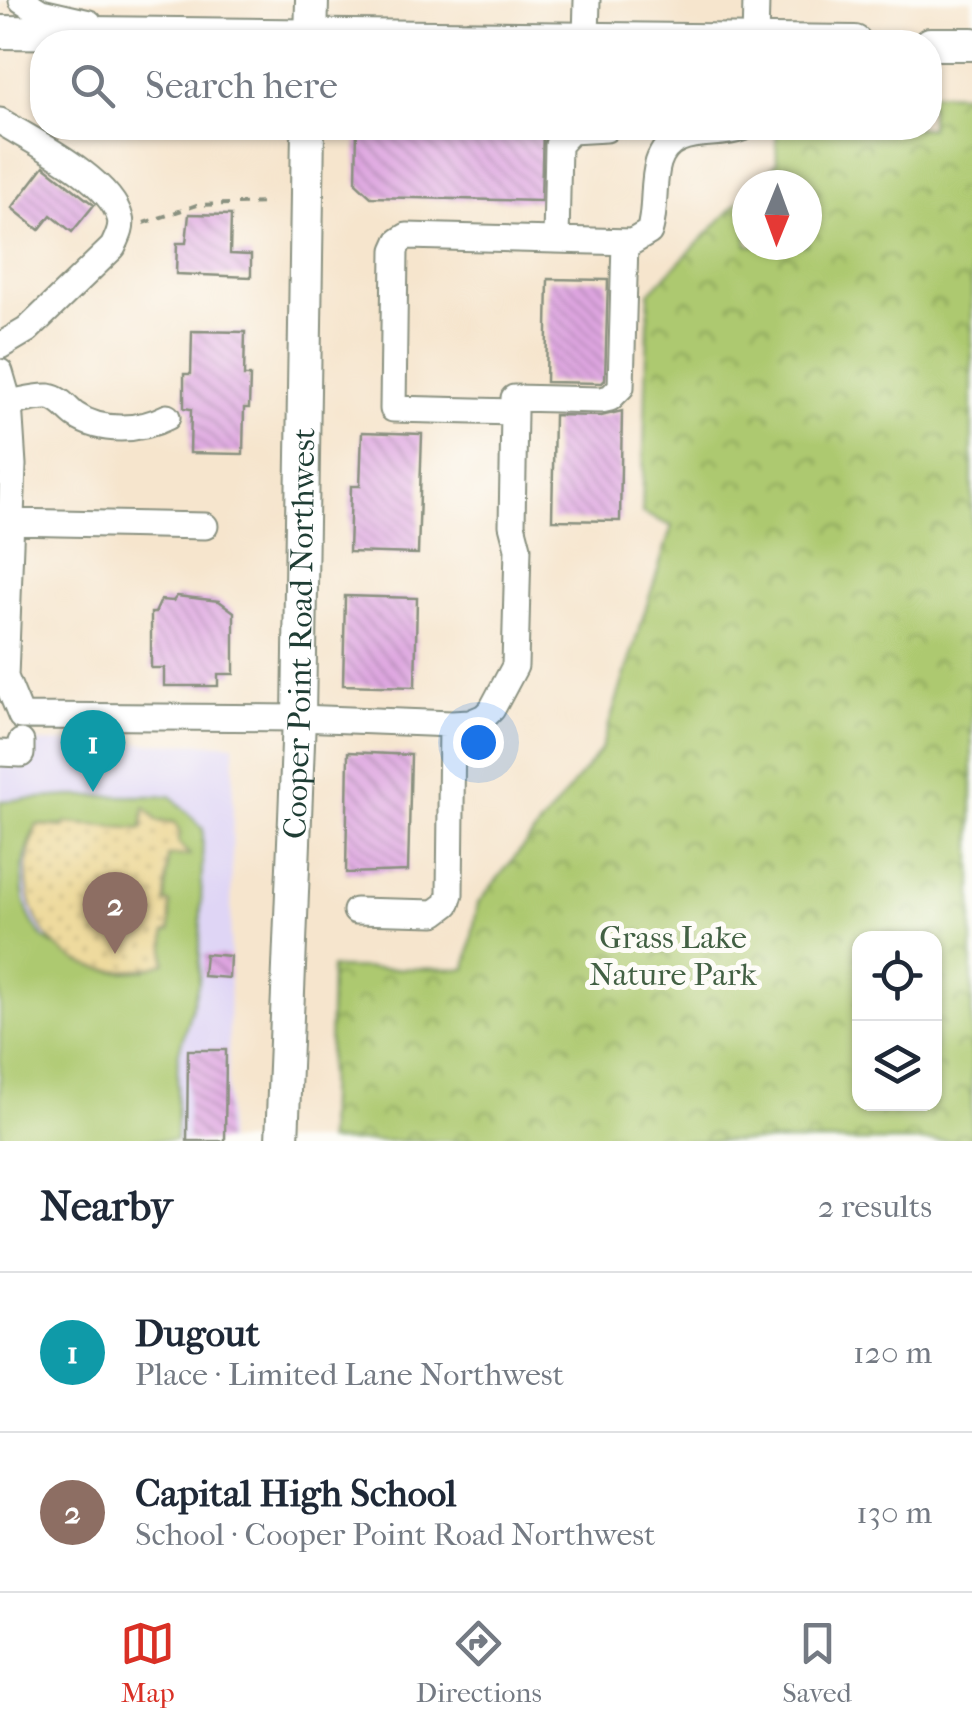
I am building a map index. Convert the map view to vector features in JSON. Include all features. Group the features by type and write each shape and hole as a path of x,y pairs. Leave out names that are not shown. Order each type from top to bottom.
{"main road":[{"path":"311,30 312,0"},
{"path":"0,32 30,33"},
{"path":"942,44 972,44"},
{"name":"Cooper Point Road Northwest","path":"282,1141 299,718 308,140"}],"street":[{"path":"22,0 41,12 64,19 122,30"},
{"path":"586,30 587,0"},
{"path":"755,30 756,0"},
{"path":"0,346 37,320 112,247 121,230 121,218 115,208 70,162 5,133"},
{"path":"556,240 558,146 563,140"},
{"path":"0,372 9,403 5,677 10,732 299,718 470,722 492,709 514,666 518,548 512,525 514,412 393,409 395,250 399,240 407,236 632,242 649,232 661,152 677,140"},
{"path":"514,398 600,400 610,398 621,387 625,242"},
{"path":"9,403 50,397 80,418 112,428 140,427 167,417"},
{"path":"8,506 205,526"},
{"path":"356,911 435,913 447,904 452,724"}],"path":[{"path":"121,230 196,205 270,203"}],"shaded area":[{"path":"0,742 234,744 227,1141 0,1141"}],"green space":[{"name":"Grass Lake Nature Park","path":"942,93 972,94 972,1141 327,1141 331,968 466,969 478,903 601,750 672,526 642,513 649,293 732,208 732,260 822,260 822,170 770,170 777,163 776,140 942,140"},
{"path":"68,796 171,796 203,829 199,981 178,1055 176,1140 0,1141 0,801","holes":["145,808 157,821 174,822 180,834 178,842 189,854 168,856 165,902 170,904 170,931 165,932 145,970 106,970 46,940 28,911 22,882 26,853 37,825 142,829"]}],"sand":[{"path":"145,807 157,821 175,823 180,834 178,842 189,855 168,856 165,902 170,903 170,931 165,933 165,963 131,970 100,969 73,959 52,942 36,919 28,891 28,859 37,825 64,827 65,823 142,829"}],"building":[{"path":"357,140 543,140 541,201 371,197 356,183"},
{"path":"44,166 94,205 72,232 51,215 39,230 12,208"},
{"path":"189,214 231,215 230,254 251,255 251,277 176,274 177,243 186,243"},
{"path":"548,279 608,280 602,383 546,382"},
{"path":"192,331 245,332 244,376 250,376 249,408 244,408 243,454 190,453 191,409 184,408 184,374 191,374"},
{"path":"622,411 620,521 552,520 554,415 601,416"},
{"path":"362,432 422,434 418,554 349,552 351,486 360,486"},
{"path":"177,596 219,601 234,612 234,674 218,674 218,686 164,686 164,668 151,668 151,613 155,613 161,600 173,601"},
{"path":"345,596 417,598 415,687 343,685"},
{"path":"348,752 411,755 408,871 346,873"},
{"path":"205,954 230,956 229,978 203,976"},
{"path":"188,1050 226,1050 225,1141 187,1141"}],"place":[{"name":"Dugout","path":"93,792"},
{"name":"Capital High School","path":"115,954"}]}
